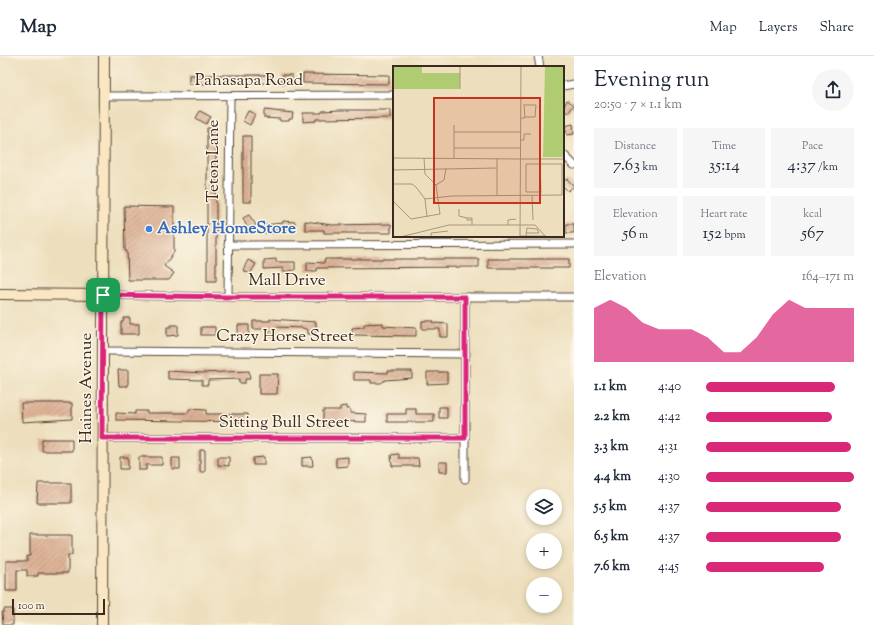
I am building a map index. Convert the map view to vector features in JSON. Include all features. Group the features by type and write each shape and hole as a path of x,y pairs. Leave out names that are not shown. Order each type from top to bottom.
{"main road":[{"name":"Haines Avenue","path":"102,625 104,56"},
{"name":"Mall Drive","path":"0,294 103,295"}],"street":[{"path":"538,56 540,66"},
{"path":"564,86 574,84"},
{"name":"Pahasapa Road","path":"104,96 393,95"},
{"name":"Teton Lane","path":"228,297 230,96"},
{"path":"564,155 574,165"},
{"path":"504,244 505,237"},
{"path":"228,245 574,244"},
{"name":"Mall Drive","path":"103,295 228,297 574,297"},
{"path":"465,297 465,479"},
{"name":"Crazy Horse Street","path":"103,351 466,354"},
{"name":"Sitting Bull Street","path":"102,438 465,438"}],"building":[{"path":"303,74 389,75 389,84 303,83"},
{"path":"189,75 272,75 272,83 189,84"},
{"path":"282,75 292,75 292,83 282,84"},
{"path":"567,100 574,105 568,113 564,110"},
{"path":"264,110 293,113 292,119 289,119 289,121 280,121 280,119 264,118"},
{"path":"390,110 390,118 316,119 316,121 303,122 303,113 322,113 322,111"},
{"path":"200,111 211,117 206,124 196,118"},
{"path":"248,111 255,114 250,125 243,121"},
{"path":"573,124 574,134 567,135 565,126"},
{"path":"207,128 216,128 216,281 207,281"},
{"path":"243,136 251,136 251,202 243,202"},
{"path":"567,179 574,186 568,191 564,187 564,181"},
{"name":"Ashley HomeStore","path":"124,206 174,207 174,252 164,266 174,273 169,280 128,280 127,251 125,251"},
{"path":"249,215 256,225 248,229 243,218"},
{"path":"283,221 295,222 295,230 276,230 276,233 264,233 264,225 283,223"},
{"path":"305,221 332,225 391,224 391,233 324,233 324,230 305,230"},
{"path":"566,224 574,224 574,233 566,233"},
{"path":"276,259 276,262 295,262 295,270 283,272 283,268 264,269 264,260"},
{"path":"325,259 479,259 479,267 317,268 317,271 307,271 307,262 324,263"},
{"path":"488,259 569,259 569,268 488,268"},
{"path":"248,260 256,264 250,274 243,270"},
{"path":"124,318 130,318 130,324 139,324 139,334 121,334 121,322 123,322"},
{"path":"270,319 316,322 316,334 308,334 308,330 303,328 276,327 275,336 269,336 269,329 253,329 253,321 270,321"},
{"path":"422,321 434,321 433,323 448,324 448,337 440,337 440,329 422,329"},
{"path":"383,323 383,326 416,328 416,336 352,335 352,328 364,327 364,324"},
{"path":"171,325 178,325 178,335 167,336 167,327 171,327"},
{"path":"238,325 249,325 249,335 238,335"},
{"path":"201,327 215,327 215,335 201,335"},
{"path":"118,370 128,370 128,386 119,386"},
{"path":"168,371 202,373 249,371 250,379 245,379 245,383 239,383 239,379 208,380 208,385 202,385 202,380 168,379"},
{"path":"388,371 412,371 412,378 385,380 381,383 371,383 371,380 354,380 354,372 388,373"},
{"path":"427,372 447,372 447,383 427,384"},
{"path":"259,374 278,374 277,394 259,394"},
{"path":"21,403 72,403 72,419 22,422"},
{"path":"346,406 346,409 350,409 350,413 366,414 366,422 333,421 333,426 323,426 323,410 340,410 340,407"},
{"path":"439,407 447,407 447,418 439,418"},
{"path":"189,409 206,410 206,414 248,414 248,422 116,420 116,413 135,414 135,411 147,411 147,413 188,413"},
{"path":"406,409 416,409 416,414 434,414 434,422 387,422 387,414 406,414"},
{"path":"42,439 72,439 72,451 42,451"},
{"path":"200,450 205,450 205,472 200,472"},
{"path":"399,454 399,458 418,458 419,466 392,466 391,455"},
{"path":"120,457 128,457 128,469 120,469"},
{"path":"139,457 162,457 162,465 146,465 146,470 139,470"},
{"path":"218,457 229,457 229,466 218,465"},
{"path":"264,457 264,465 253,465 253,458"},
{"path":"312,457 313,466 302,466 302,458"},
{"path":"348,457 348,466 336,467 336,458"},
{"path":"172,458 180,458 180,469 172,469"},
{"path":"439,462 447,462 447,472 439,472"},
{"path":"38,483 71,483 71,503 37,503"},
{"path":"30,535 72,535 72,555 68,555 68,573 38,573 38,576 27,576 27,570 17,570 17,591 6,591 6,561 27,561 27,556 30,556"},
{"path":"4,609 13,609 13,625 3,625 2,612 4,612"}],"place":[{"name":"Ashley HomeStore","path":"149,229"}],"route":[{"path":"103,295 228,297 465,297 465,438 102,438 103,295"}]}
